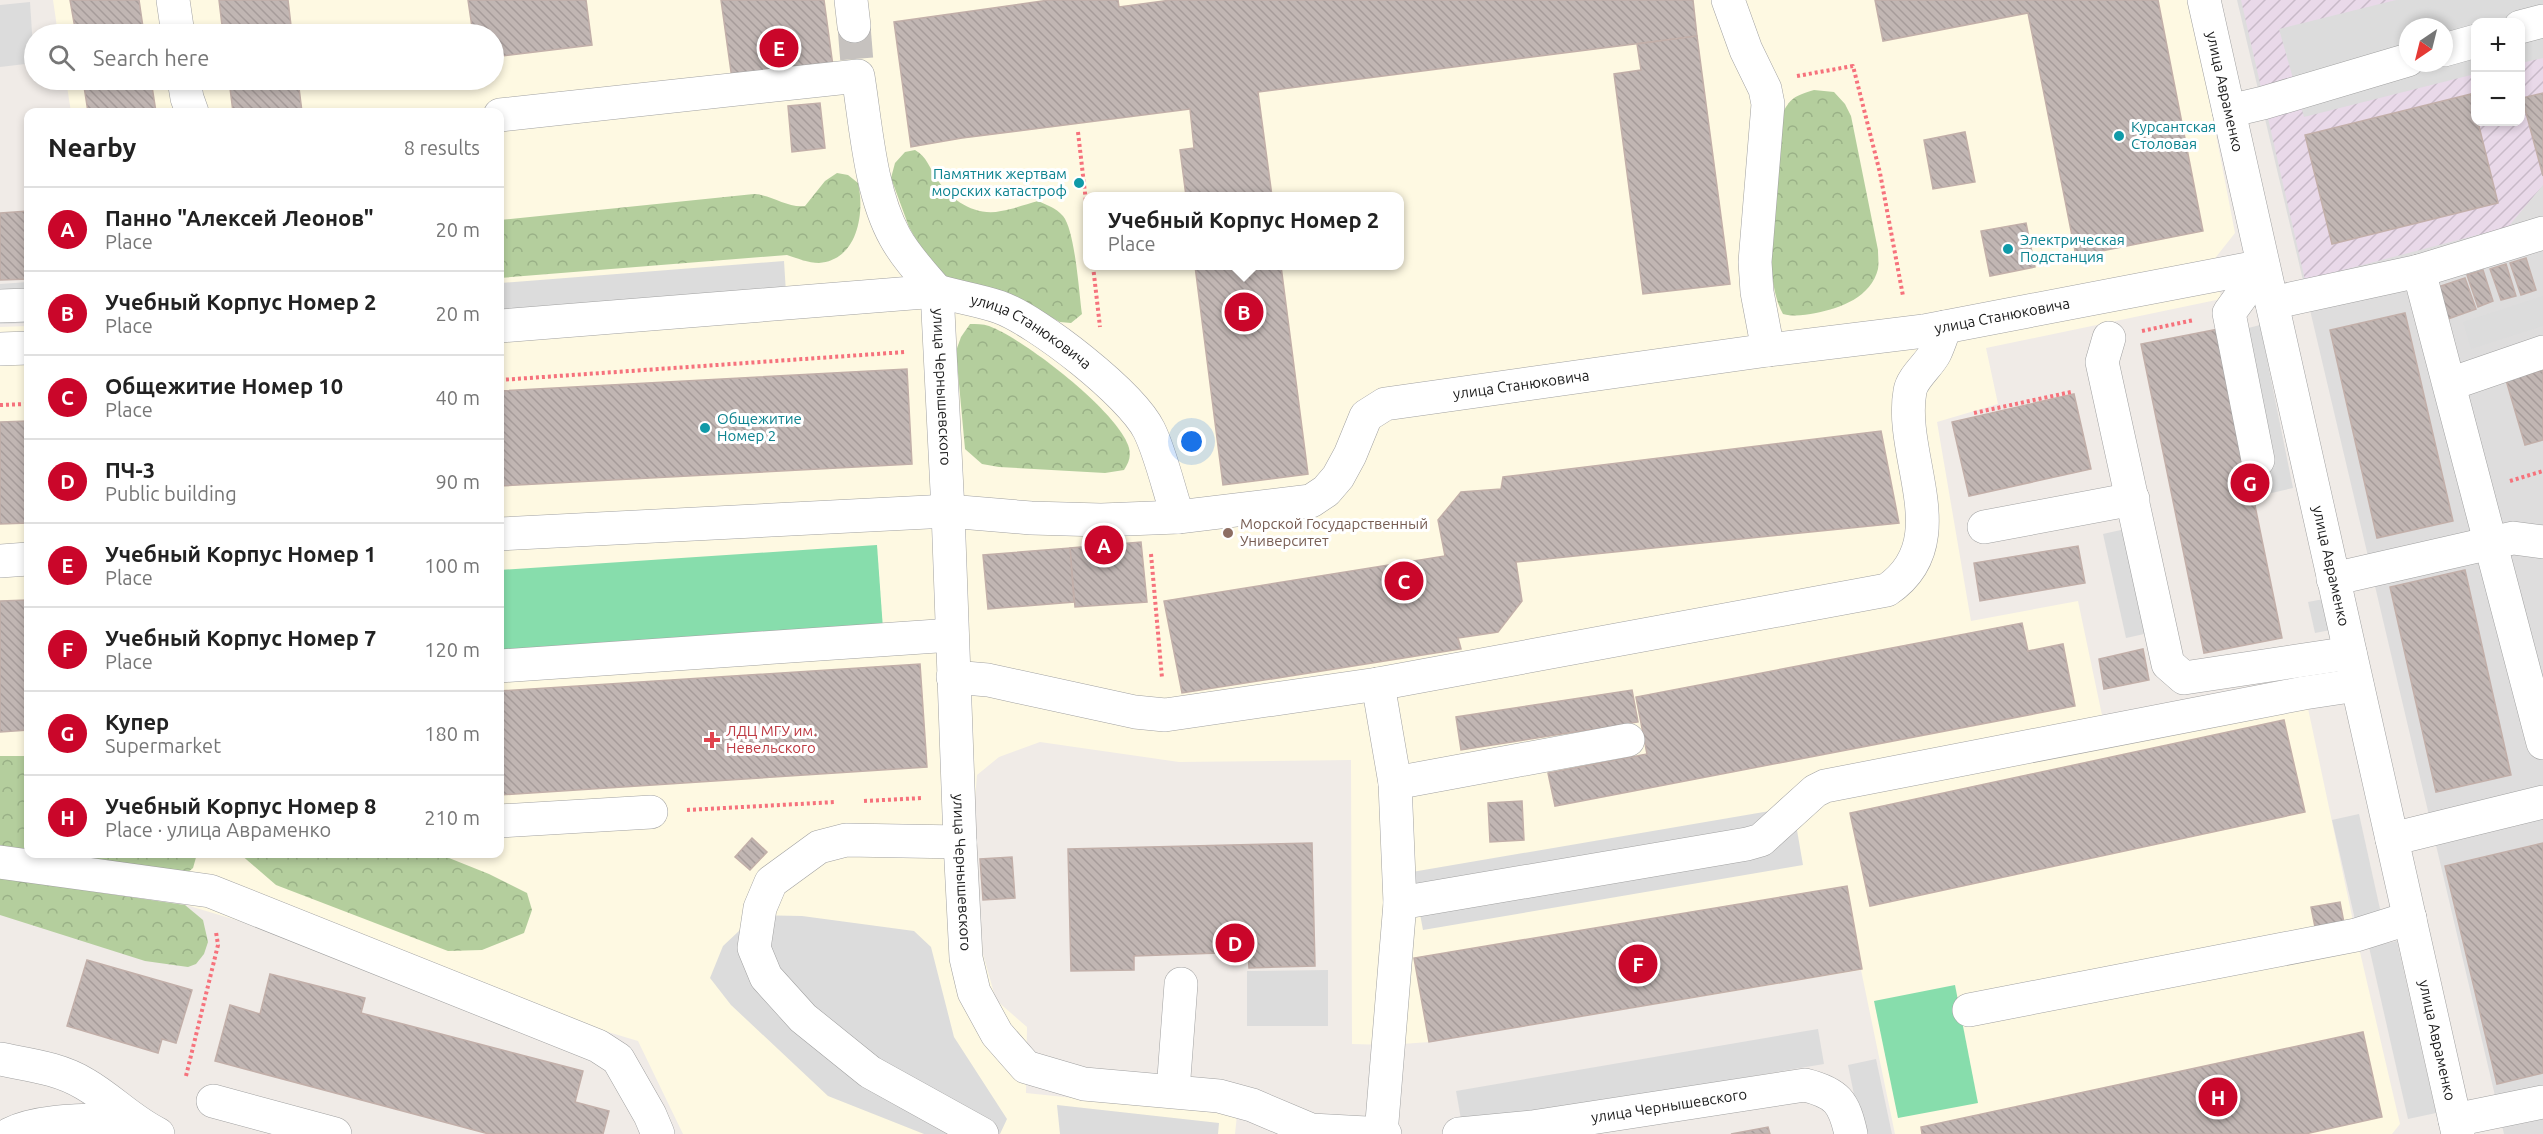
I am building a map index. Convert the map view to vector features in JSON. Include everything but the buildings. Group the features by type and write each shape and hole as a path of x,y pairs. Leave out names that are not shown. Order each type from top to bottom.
{"street":[{"path":"173,0 177,24"},
{"path":"1728,0 1765,88 1768,104 1755,262 1757,292 1768,350"},
{"name":"улица Авраменко","path":"2204,0 2457,1127"},
{"path":"2525,26 2543,21"},
{"path":"2453,47 2471,41"},
{"path":"2229,111 2399,63"},
{"path":"504,114 858,69 874,180 894,235 906,254 937,291"},
{"path":"186,90 191,108"},
{"path":"2272,303 2419,271 2543,233"},
{"path":"2258,460 2229,313 2263,266"},
{"name":"улица Станюковича","path":"504,326 937,291 1000,307 1039,329 1107,381 1132,405 1150,431 1178,517 1311,501 1326,491 1338,477 1350,455 1365,416 1385,404 1946,327 2263,266"},
{"path":"2419,271 2543,743"},
{"name":"улица Чернышевского","path":"937,291 966,958 974,992 997,1034 1026,1067 1084,1084 1219,1096 1252,1105 1310,1132 1383,1134"},
{"path":"0,306 24,305"},
{"path":"953,676 988,680 1135,712 1165,715 1378,684 1887,590 1901,580 1912,567 1920,544 1922,512 1910,427 1910,389 1935,354 1946,327"},
{"path":"2109,338 2102,362 2168,664 2184,678 2350,652"},
{"path":"0,349 24,348"},
{"path":"2450,384 2543,352"},
{"path":"1984,527 2133,499"},
{"path":"504,534 948,511 1089,520 1178,517"},
{"path":"2333,579 2513,538 2543,542"},
{"path":"0,561 24,559"},
{"path":"504,666 952,635"},
{"path":"1378,684 1395,783 1400,903 1383,1134"},
{"path":"1400,903 1747,844 1761,840 1815,791 1825,786 2304,693 2357,685"},
{"path":"1395,783 1628,740"},
{"path":"2392,839 2543,802"},
{"path":"504,821 651,812"},
{"path":"960,842 846,840 819,847 771,882 760,908 754,948 766,977 803,1018 870,1072 981,1134"},
{"path":"0,862 210,891 598,1046 618,1059 650,1115 658,1134"},
{"path":"1969,1010 2356,935 2410,918"},
{"path":"1173,1091 1181,984"},
{"path":"0,1059 60,1071 87,1084 145,1127"},
{"name":"улица Чернышевского","path":"1459,1134 1533,1130 1805,1085 1824,1090 1837,1099 1846,1112 1851,1134"},
{"path":"213,1101 335,1134"},
{"path":"2457,1127 2543,1102"},
{"path":"10,1134 22,1128 72,1120 145,1127"}],"path":[{"path":"1761,82 1854,66 1880,173 1910,332"},
{"path":"1078,132 1085,192"},
{"path":"1093,270 1107,381"},
{"path":"504,380 939,350"},
{"path":"1974,413 2107,384"},
{"path":"0,405 24,404"},
{"path":"1152,572 1165,715"},
{"path":"863,801 958,796"},
{"path":"651,812 840,802"},
{"path":"186,1078 218,945 210,891"}],"shaded area":[{"name":"Морской Государственный Университет","path":"53,0 2190,0 2235,233 2216,257 2221,299 1986,348 1998,404 1937,422 1971,621 2078,601 2103,720 2302,680 2356,935 2400,1124 2392,1134 1895,1134 1861,970 1429,1042 1389,1045 1352,1044 1351,760 1179,762 1040,742 999,757 977,775 972,834 983,954 996,1000 1027,1027 1026,1093 1237,1115 1235,1134 683,1134 638,1041 30,858 504,858 504,108 70,108 68,90 504,90 504,24 57,24"},
{"path":"2237,0 2543,0 2543,1134 2504,1134"},
{"path":"2241,0 2543,0 2543,185 2508,227 2305,280"},
{"path":"2396,0 2543,0 2543,58 2525,62 2525,18 2471,18 2471,75 2304,117 2279,29"},
{"path":"30,2 31,24 24,24 24,64 0,67 0,5"},
{"path":"784,261 786,293 504,315 504,283"},
{"path":"24,282 24,323 0,324 0,284"},
{"path":"2543,296 2543,326 2471,349 2463,322"},
{"path":"2260,325 2293,488 2267,494 2233,332"},
{"name":"Морской Государственный Университет","path":"24,326 24,856 0,849 0,327"},
{"path":"2130,528 2153,632 2126,638 2103,534"},
{"path":"2350,594 2356,625 2315,633 2308,602"},
{"path":"1793,807 1803,865 1423,930 1412,872"},
{"path":"2359,814 2382,918 2356,924 2332,820"},
{"path":"756,915 802,916 914,931 931,947 954,1037 1007,1119 1000,1134 924,1134 828,1096 731,1005 710,978 723,946"},
{"path":"2397,941 2436,1113 2408,1119 2369,947"},
{"path":"1328,970 1328,1026 1247,1026 1247,971"},
{"path":"1818,1029 1824,1064 1462,1125 1456,1091"},
{"path":"1876,1059 1892,1134 1862,1134 1848,1065"},
{"path":"1057,1105 1219,1123 1218,1134 1060,1134"}],"green space":[{"path":"1814,90 1834,92 1845,104 1851,116 1878,250 1878,267 1869,287 1854,300 1826,311 1803,315 1783,314 1776,295 1771,246 1773,190 1781,117 1787,105 1794,98"},
{"path":"915,150 925,159 942,187 956,200 973,209 992,212 1038,201 1060,213 1071,234 1082,314 1071,323 1060,322 1008,293 948,280 921,248 909,227 891,178 895,163 905,152"},
{"path":"837,173 848,175 858,183 860,195 856,233 843,253 832,260 815,263 787,255 504,278 504,220 754,194 792,205 805,206 825,181"},
{"path":"970,324 987,325 1005,333 1046,361 1090,397 1122,433 1129,448 1129,459 1124,470 1105,473 999,467 982,464 965,449 956,351 961,337"},
{"path":"877,545 883,629 504,655 504,570"},
{"path":"0,756 24,756 24,851 0,848"},
{"path":"72,858 196,858 193,868 187,873"},
{"path":"245,858 449,858 527,893 532,910 524,933 482,950 448,951 276,885"},
{"path":"0,878 185,905 203,920 208,942 204,954 196,964 188,967 145,961 0,915"},
{"path":"1955,985 1978,1103 1898,1118 1874,1001"}],"tunnel":[{"path":"854,26 857,63"}],"place":[{"name":"Учебный Корпус Номер 1","path":"779,48"},
{"name":"Курсантская Столовая","path":"2119,136"},
{"name":"Памятник жертвам морских катастроф","path":"1079,183"},
{"name":"Электрическая Подстанция","path":"2008,249"},
{"name":"Учебный Корпус Номер 2","path":"1244,312"},
{"name":"Общежитие Номер 2","path":"705,428"},
{"name":"Купер","path":"2250,483"},
{"name":"Морской Государственный Университет","path":"1228,533"},
{"name":"Панно \"Алексей Леонов\"","path":"1104,545"},
{"name":"Общежитие Номер 10","path":"1404,581"},
{"name":"ЛДЦ МГУ им. Невельского","path":"712,740"},
{"name":"ПЧ-3","path":"1235,943"},
{"name":"Учебный Корпус Номер 7","path":"1638,964"},
{"name":"Учебный Корпус Номер 8","path":"2218,1097"}]}
